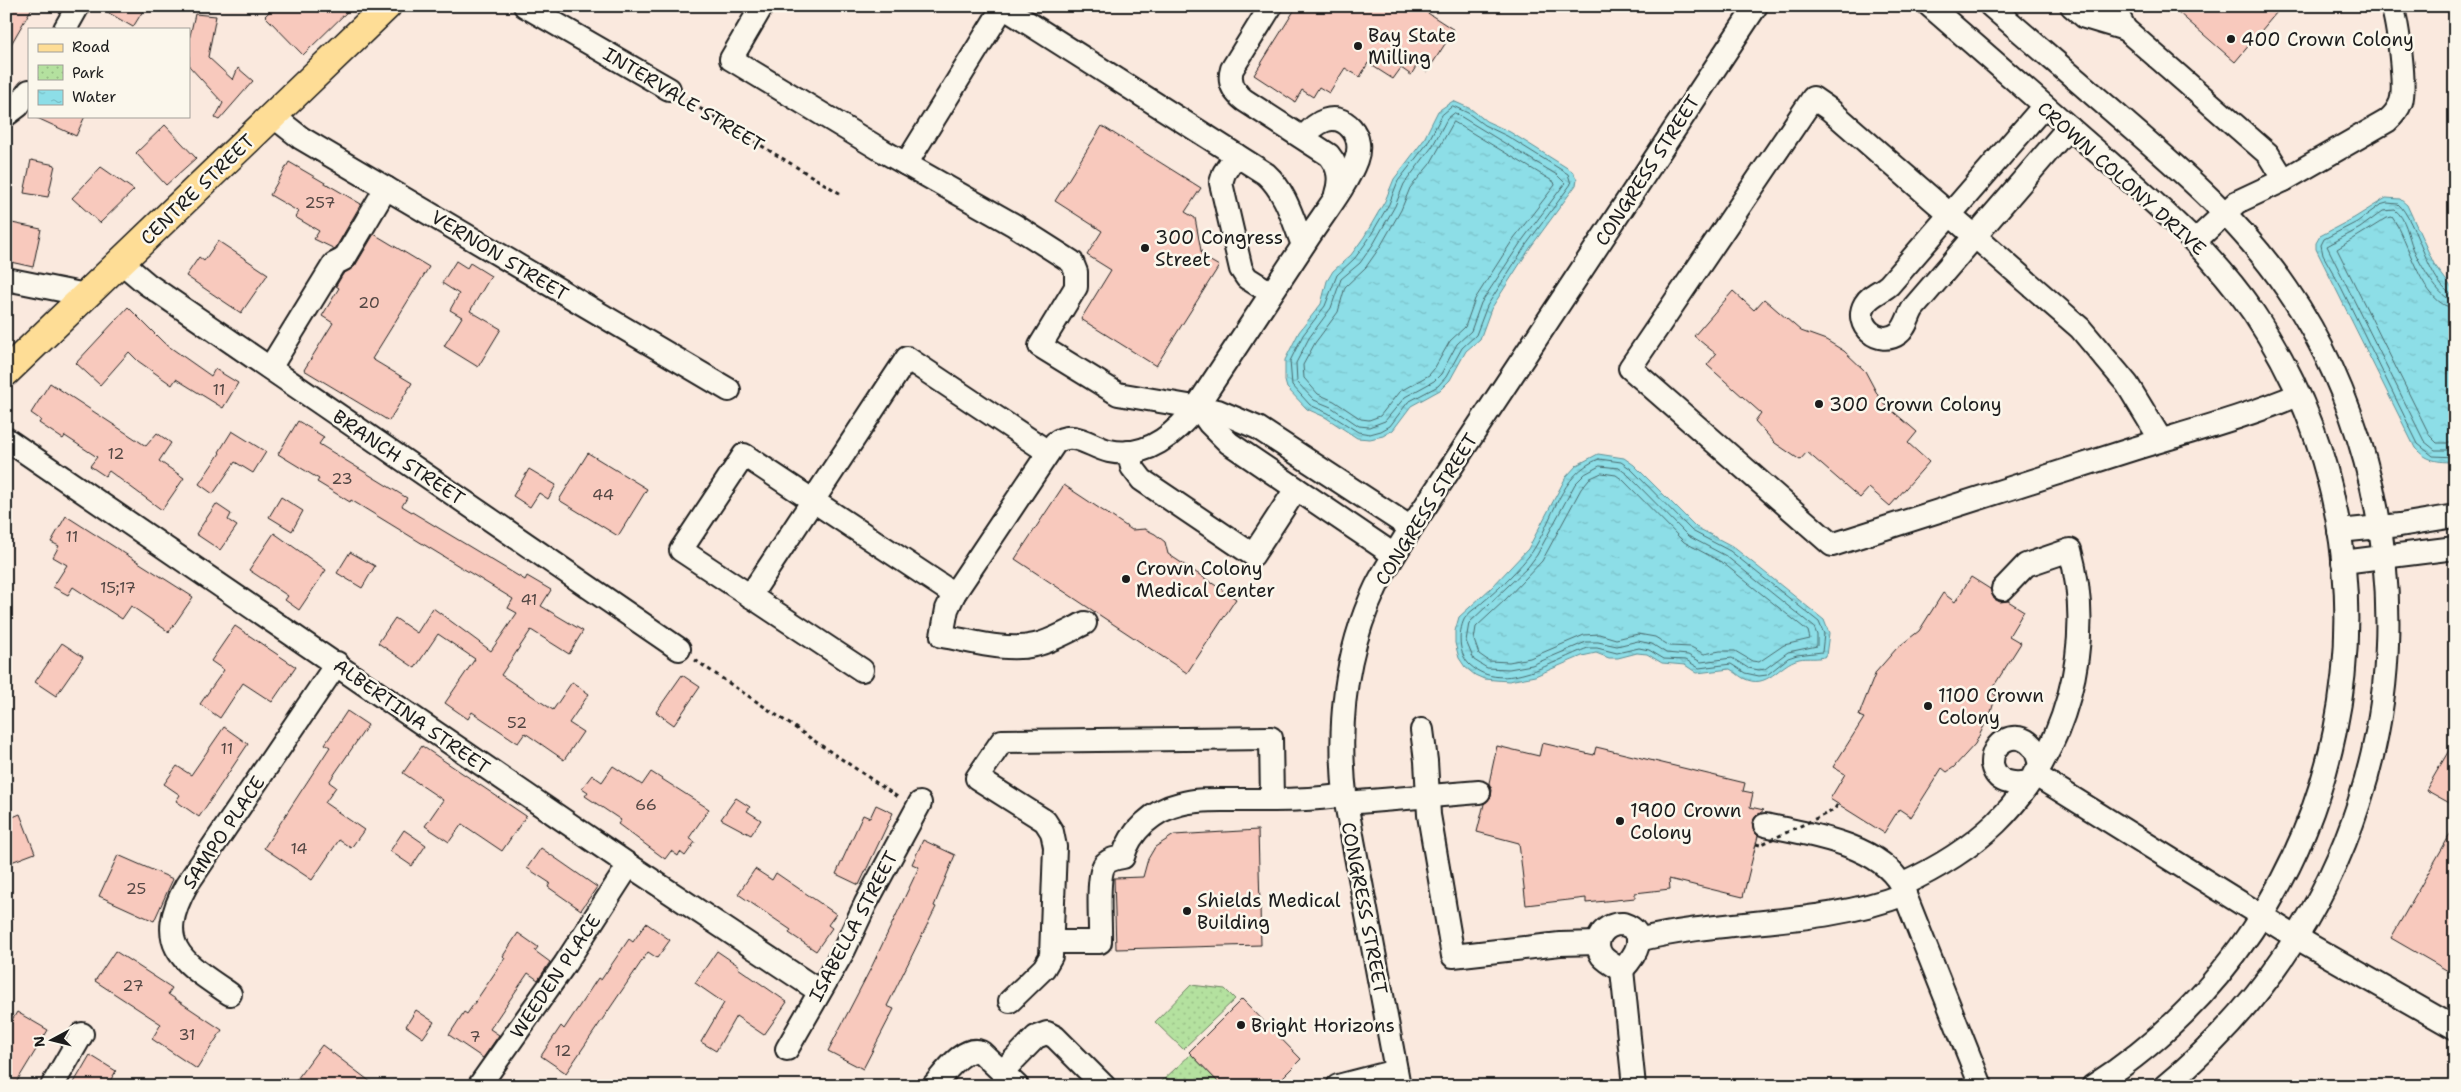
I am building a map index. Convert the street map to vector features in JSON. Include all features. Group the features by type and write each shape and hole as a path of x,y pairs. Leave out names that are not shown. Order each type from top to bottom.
{"main road":[{"name":"CENTRE STREET","path":"6,372 387,6"}],"street":[{"path":"66,28 78,6"},
{"name":"INTERVALE STREET","path":"526,6 669,90"},
{"path":"762,6 731,59 906,164 1014,225 1072,262 1076,272 1076,287 1040,346 1118,394 1197,406 1231,415 1258,428 1411,528"},
{"path":"1271,6 1234,67 1231,73 1232,84 1241,98 1324,151 1335,164 1339,180 1335,197"},
{"name":"CONGRESS STREET","path":"1397,1078 1345,799 1341,732 1350,672 1369,603 1394,555 1411,528 1756,6"},
{"name":"CROWN COLONY DRIVE","path":"1930,6 2154,201 2220,268 2254,313 2298,394 2321,456 2340,532 2346,646 2343,686 2333,747 2306,830 2290,865 2261,915 2230,961 2192,1007 2142,1051 2094,1086"},
{"path":"1992,6 2181,170 2225,212 2264,257 2288,290 2330,364 2347,402 2372,485 2385,559 2388,607 2386,669 2382,712 2371,766 2344,846 2327,884 2275,970 2236,1019 2206,1051 2165,1086"},
{"path":"2072,6 2086,17 2125,29"},
{"path":"2113,6 2125,29 2268,154 2284,180"},
{"path":"2195,241 2241,199 2284,180 2371,130 2396,113 2401,101 2402,85 2396,22 2392,6"},
{"path":"906,164 1003,7 1266,174 1285,198 1303,245"},
{"path":"6,115 18,106 28,91"},
{"path":"2161,440 2135,394 2091,340 1950,214 1813,98 1630,368 1832,545 2161,440 2298,394"},
{"path":"2044,106 1889,285 1868,299 1862,310 1863,322 1870,332 1877,337 1890,338 1900,332 1914,307 2069,128"},
{"name":"VERNON STREET","path":"273,116 301,138 729,390"},
{"path":"1085,623 1047,641 1026,646 1004,646 942,636 947,609 954,594 1048,452 1058,440 1073,438 1107,450 1129,452 1144,450 1157,444 1180,427 1197,406 1335,197 1357,158 1359,144 1354,132 1343,122 1325,119 1315,124 1304,138"},
{"path":"1236,154 1224,173 1222,183 1240,265 1247,278 1271,293"},
{"path":"270,368 334,264 344,259 386,188"},
{"name":"BRANCH STREET","path":"121,262 148,284 680,649"},
{"path":"6,279 86,295"},
{"path":"1874,295 1886,292 1900,297 1906,307 1907,322"},
{"path":"750,596 907,358 1048,452"},
{"path":"1197,406 1208,423 1229,443 1394,555"},
{"name":"ALBERTINA STREET","path":"6,439 629,865 819,991"},
{"path":"1129,452 1132,467 1142,480 1253,554 1296,490"},
{"path":"862,670 681,550 744,455 954,594"},
{"path":"2340,532 2380,528 2455,516"},
{"path":"2343,562 2385,559 2455,548"},
{"path":"1638,940 1682,930 1852,910 1903,890 1970,845 2006,813 2034,773 2062,720 2076,667 2079,605 2070,550 2026,565 2003,589"},
{"name":"SAMPO PLACE","path":"230,994 192,968 178,953 173,933 174,912 186,886 336,664"},
{"path":"1422,730 1426,761 1427,796 1453,956 1560,944 1598,943"},
{"path":"1010,1001 1048,963 1052,942 1054,847 1052,832 1045,821 977,778 1002,741 1271,738 1272,800"},
{"path":"2034,773 2296,938 2455,1028"},
{"path":"1052,942 1100,942 1102,871 1108,862 1123,857 1127,845 1136,832 1168,807 1198,801 1345,799 1479,792"},
{"name":"ISABELLA STREET","path":"787,1049 844,950 866,903 918,806"},
{"path":"1760,835 1828,840 1860,852 1892,871 1903,890 1981,1086"},
{"name":"WEEDEN PLACE","path":"479,1086 565,964 629,865"},
{"path":"1622,970 1603,957 1598,943 1604,930 1616,924 1628,926 1638,940 1637,953 1622,970 1634,1086"},
{"path":"933,1086 970,1050 981,1052 1010,1079 1036,1037 1047,1033 1055,1037 1104,1086"},
{"path":"52,1086 82,1034"},
{"path":"1338,1086 1397,1078"}],"path":[{"name":"INTERVALE STREET","path":"669,90 841,194"},
{"path":"680,649 918,806"},
{"path":"1760,835 1760,845 1834,810 1838,804"}],"green space":[{"path":"1191,985 1225,989 1235,999 1183,1049 1155,1022"},
{"path":"1191,1054 1222,1086 1165,1086 1161,1082"}],"water":[{"path":"1453,101 1471,109 1486,121 1510,132 1572,171 1577,179 1576,185 1530,248 1491,309 1480,339 1466,351 1450,380 1440,390 1411,406 1393,430 1383,436 1370,439 1357,438 1325,417 1307,409 1287,388 1285,360 1299,332 1321,304 1327,281 1333,271 1351,255 1364,237 1385,201 1394,179 1423,141 1438,111"},
{"path":"2386,198 2400,199 2407,205 2434,264 2455,292 2455,462 2433,460 2424,456 2415,448 2316,249 2316,243 2320,236"},
{"path":"1598,454 1624,458 1634,465 1696,527 1732,546 1824,620 1829,633 1826,656 1799,659 1766,679 1759,681 1743,678 1730,669 1697,673 1685,665 1662,663 1647,654 1637,653 1618,658 1609,658 1596,653 1582,656 1535,676 1509,681 1484,679 1465,667 1459,658 1455,643 1455,631 1459,617 1492,587 1528,549 1566,477 1577,465"}],"building":[{"path":"6,6 33,6 6,53"},
{"path":"97,6 146,6 133,27"},
{"path":"275,6 353,6 303,55 265,16"},
{"name":"Bay State Milling","path":"1297,6 1417,6 1454,30 1427,72 1417,65 1411,75 1401,68 1393,79 1368,63 1360,77 1345,68 1329,93 1319,87 1313,97 1302,90 1295,102 1254,75"},
{"name":"400 Crown Colony","path":"2171,6 2282,6 2235,62"},
{"path":"195,14 216,16 208,57 233,80 238,68 253,81 219,120 215,118 223,103 190,67 190,36"},
{"path":"37,118 84,118 76,136"},
{"path":"165,125 196,158 166,185 136,153"},
{"name":"300 Congress Street","path":"1102,126 1201,188 1185,212 1195,218 1202,256 1219,266 1156,366 1081,319 1111,270 1087,255 1102,231 1055,201"},
{"path":"31,160 55,165 48,197 24,193"},
{"path":"289,162 361,204 335,249 314,239 319,231 295,217 299,212 270,195"},
{"path":"101,167 134,190 100,223 72,198"},
{"path":"12,223 41,229 33,267 6,261"},
{"path":"374,234 429,267 372,359 412,383 389,421 304,370 333,323 322,316 339,288 336,286 343,274 355,266"},
{"path":"218,241 268,274 241,313 186,276 199,257 204,261"},
{"path":"456,261 467,268 470,263 491,276 470,311 501,329 478,367 444,346 462,317 450,310 459,294 442,283"},
{"name":"300 Crown Colony","path":"1733,291 1754,310 1764,299 1801,331 1826,340 1844,351 1865,371 1881,401 1917,432 1908,443 1929,462 1890,506 1869,488 1860,498 1807,452 1800,460 1775,443 1755,421 1761,413 1707,365 1716,354 1694,336"},
{"path":"128,307 164,343 211,376 215,369 238,383 223,408 176,379 172,385 138,361 129,352 100,385 76,363"},
{"path":"50,383 146,446 157,433 171,443 159,461 184,478 162,510 109,471 105,476 90,466 97,457 65,436 63,439 39,423 41,420 31,413"},
{"path":"298,421 324,437 319,444 407,498 402,506 525,580 527,576 551,590 541,606 583,631 569,654 531,630 501,675 553,710 572,682 589,694 569,723 583,732 564,760 525,733 518,743 472,712 468,719 445,703 475,659 438,634 415,668 378,643 395,618 417,633 433,608 491,651 517,613 508,608 513,599 351,500 350,502 317,482 319,479 278,454"},
{"path":"232,431 266,452 253,473 235,462 213,494 199,484"},
{"path":"588,453 647,489 618,536 559,500"},
{"path":"529,469 556,485 548,499 539,493 530,507 513,496"},
{"name":"Crown Colony Medical Center","path":"1064,485 1132,530 1145,529 1155,534 1165,542 1168,554 1236,599 1187,673 1015,559"},
{"path":"281,497 303,511 292,531 269,517"},
{"path":"216,504 231,514 228,520 237,526 220,550 196,534"},
{"path":"66,516 193,597 169,632 131,606 122,619 73,587 68,595 53,587 67,565 53,557 59,546 51,542"},
{"path":"274,533 326,570 299,610 285,600 288,596 249,570"},
{"path":"350,552 375,566 362,588 337,573"},
{"name":"1100 Crown Colony","path":"1971,577 1990,589 1994,599 2000,602 2008,601 2024,611 2009,636 2021,643 1990,692 1996,695 1991,712 1975,744 1954,767 1947,772 1942,768 1911,817 1899,809 1884,833 1830,799 1845,774 1833,767 1864,718 1859,716 1876,672 1897,648 1919,631 1943,593 1955,602"},
{"path":"235,626 296,667 272,702 243,683 220,718 200,704 224,670 211,661"},
{"path":"62,643 83,657 56,696 35,682"},
{"path":"682,675 700,687 674,725 656,712"},
{"path":"347,711 368,725 329,782 336,787 325,803 364,830 351,848 339,840 312,880 264,848 330,747 325,744"},
{"path":"224,727 248,744 199,817 176,801 180,795 164,784 177,766 191,775"},
{"path":"2455,740 2455,806 2426,790"},
{"name":"1900 Crown Colony","path":"1542,743 1594,755 1596,747 1745,783 1743,791 1753,793 1750,807 1764,810 1752,822 1753,830 1758,836 1743,897 1669,879 1670,889 1635,893 1635,898 1586,903 1586,898 1526,905 1519,843 1477,832 1484,804 1491,797 1492,790 1489,783 1497,746 1539,756"},
{"path":"422,746 526,816 502,851 462,824 449,842 425,826 443,800 403,773"},
{"path":"613,766 642,785 651,772 709,809 689,838 695,842 685,856 680,852 678,856 671,851 665,859 618,824 621,820 585,796 588,792 582,788 592,775 602,782"},
{"path":"736,798 750,807 747,811 761,820 751,835 721,819"},
{"path":"876,805 893,813 859,885 836,874 863,815 870,818"},
{"path":"20,814 35,853 6,864 6,820"},
{"path":"2455,826 2455,975 2391,938"},
{"path":"404,830 426,845 412,866 390,851"},
{"name":"Shields Medical Building","path":"1258,830 1261,945 1116,949 1114,878 1143,877 1148,859 1155,847 1174,835"},
{"path":"923,840 955,855 934,906 936,907 887,1006 894,1009 863,1069 828,1051 872,966 919,867 912,864"},
{"path":"541,848 597,887 581,910 548,887 550,883 527,868"},
{"path":"118,855 173,879 154,921 99,896"},
{"path":"755,869 772,880 776,873 836,914 828,925 832,928 816,951 789,933 791,930 738,894"},
{"path":"646,923 670,940 657,958 648,952 566,1073 541,1056 561,1026 564,1029 598,978 601,980 629,939 633,942"},
{"path":"518,933 538,947 535,951 550,962 538,980 528,973 490,1029 499,1035 483,1058 449,1035 464,1012 467,1014 505,958 503,956"},
{"path":"115,951 172,988 168,994 222,1030 197,1069 152,1039 161,1024 95,981"},
{"path":"717,951 787,1002 764,1035 736,1016 716,1051 701,1042 724,1003 695,983"},
{"name":"Bright Horizons","path":"1242,999 1301,1059 1274,1086 1222,1086 1189,1052"},
{"path":"416,1010 434,1022 423,1038 406,1026"},
{"path":"17,1012 48,1030 14,1086 6,1086 6,1030"},
{"path":"322,1045 376,1086 292,1086"},
{"path":"90,1055 116,1071 107,1086 72,1086"}],"place":[{"name":"400 Crown Colony","path":"2231,39"},
{"name":"Bay State Milling","path":"1358,46"},
{"name":"300 Congress Street","path":"1145,248"},
{"name":"300 Crown Colony","path":"1819,404"},
{"name":"Crown Colony Medical Center","path":"1126,579"},
{"name":"1100 Crown Colony","path":"1928,706"},
{"name":"1900 Crown Colony","path":"1620,821"},
{"name":"Shields Medical Building","path":"1187,911"},
{"name":"Bright Horizons","path":"1241,1025"}]}
